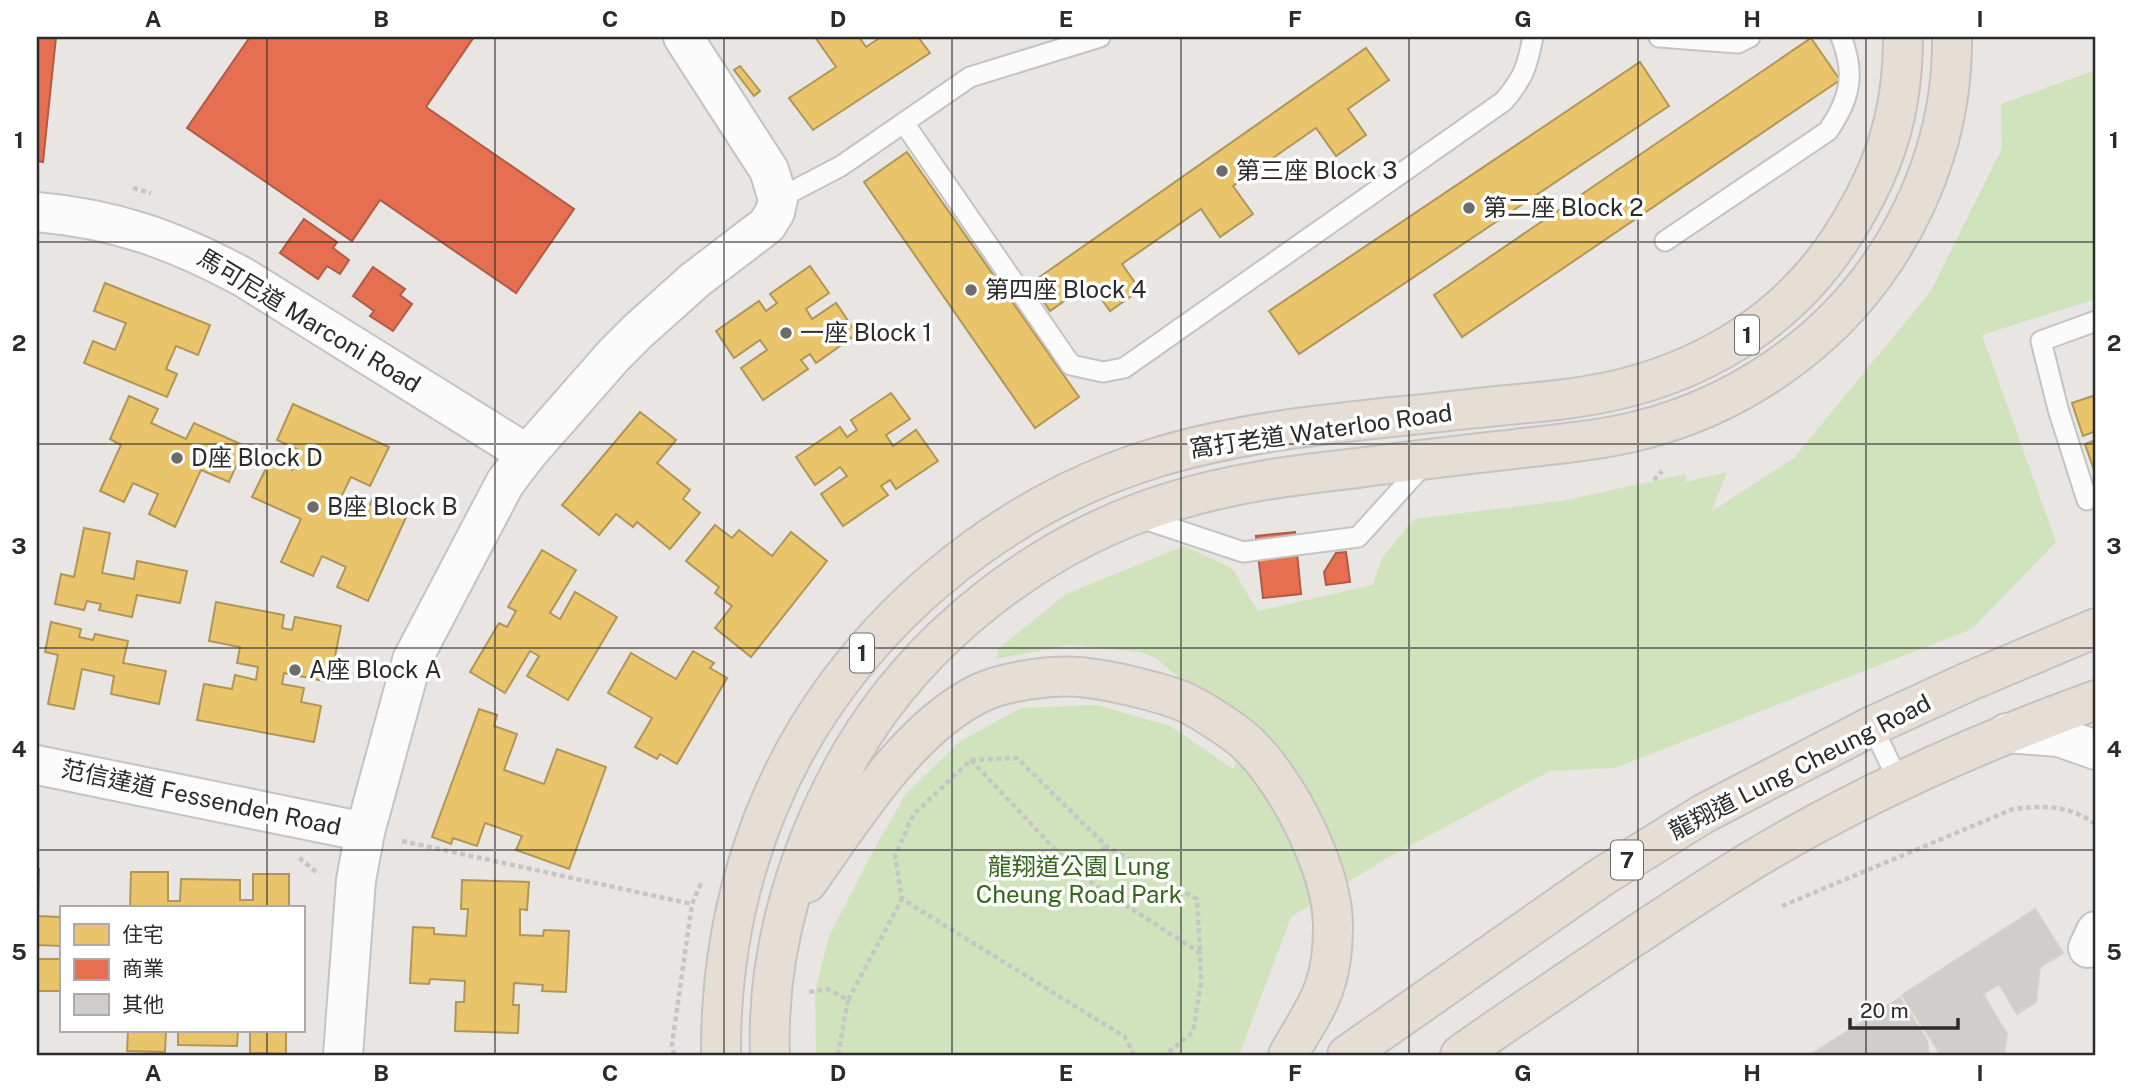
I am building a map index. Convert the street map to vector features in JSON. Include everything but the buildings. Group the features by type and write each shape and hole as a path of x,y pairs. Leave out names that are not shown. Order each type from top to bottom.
{"highway":[{"name":"窩打老道 Waterloo Road","path":"721,1055 723,997 731,932 749,858 761,823 790,758 807,729 851,665 905,606 963,558 1028,516 1086,484 1155,458 1273,433 1555,400 1623,389 1682,370 1729,347 1777,312 1801,289 1833,251 1854,218 1889,143 1901,93 1903,37"},
{"name":"窩打老道 Waterloo Road","path":"770,1055 770,1011 785,914 807,845 834,784 859,740 883,706 911,672 977,608 1062,550 1132,516 1169,502 1244,484 1601,438 1667,422 1740,391 1810,343 1833,321 1875,274 1898,239 1922,191 1946,111 1950,90 1952,37"},
{"name":"龍翔道 Lung Cheung Road","path":"1346,1055 1562,904 1703,814 1872,726 2096,628"},
{"path":"785,914 855,815 910,747 940,720 980,693 1030,680 1078,677 1179,699 1247,743 1273,771 1300,819 1328,883 1333,925 1325,987 1288,1055"},
{"path":"1465,1053 1649,926 1753,860 1899,782 2007,733 2096,700"}],"street":[{"path":"344,1055 356,880 377,835 412,660 505,483 527,454 637,332 695,280 767,225 775,212 778,199 769,170 683,37"},
{"name":"馬可尼道 Marconi Road","path":"37,212 116,223 163,239 219,264 527,454"},
{"path":"2007,733 2059,737 2096,750"},
{"name":"范信達道 Fessenden Road","path":"37,765 377,835"}],"lane":[{"path":"778,199 841,166 970,77 1100,37"},
{"path":"904,122 1071,365 1103,372 1124,368 1504,101 1520,82 1534,37"},
{"path":"1659,37 1738,43 1750,37"},
{"path":"1665,241 1828,131 1841,111 1851,79 1848,53 1841,37"},
{"path":"2087,500 2058,409 2041,341 2096,321"},
{"path":"1132,516 1242,552 1358,537 1429,459"},
{"path":"1872,726 1899,782"}],"path":[{"path":"1654,480 1662,471"},
{"path":"838,1055 848,1000 902,899 895,856 913,815 971,760 1017,758 1106,846 1197,899 1200,984 1193,1032 1165,1055"},
{"path":"971,760 1078,874 1200,953"},
{"path":"1782,906 2013,809 2058,807 2081,814 2096,825"},
{"path":"377,835 692,904"},
{"path":"1078,874 1106,846"},
{"path":"297,857 321,876"},
{"path":"902,899 1125,1037 1134,1055"},
{"path":"808,992 828,989 848,1000"}],"green space":[{"name":"龍翔道公園 Lung Cheung Road Park","path":"2096,70 2096,299 1982,335 2056,542 1972,629 1615,768 1550,771 1389,857 1291,917 1239,1055 816,1055 815,992 829,936 905,795 959,742 1021,708 1097,705 1170,726 1233,769 1246,737 1156,658 1140,652 1069,645 996,659 998,649 1066,594 1184,546 1232,568 1258,611 1373,585 1382,558 1414,519 1562,501 1686,474 1686,482 1727,472 1711,512 1794,458 1931,291 2002,148 2001,104"}],"place":[{"name":"第三座 Block 3","path":"1222,171"},
{"name":"第二座 Block 2","path":"1469,208"},
{"name":"第四座 Block 4","path":"971,290"},
{"name":"一座 Block 1","path":"786,333"},
{"name":"D座 Block D","path":"177,458"},
{"name":"B座 Block B","path":"313,507"},
{"name":"A座 Block A","path":"295,670"}]}
